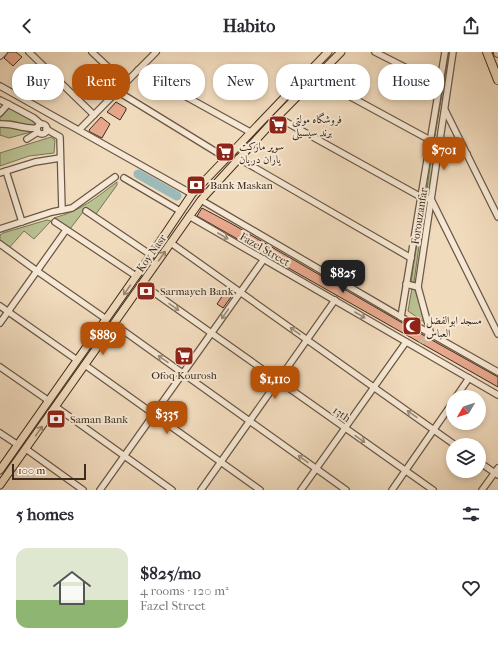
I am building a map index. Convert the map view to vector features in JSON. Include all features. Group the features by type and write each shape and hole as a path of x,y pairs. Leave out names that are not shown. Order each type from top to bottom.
{"highway":[{"path":"482,52 496,76"},
{"path":"487,52 496,76"}],"main road":[{"name":"Koy Nasr","path":"0,470 192,194 328,52"},
{"name":"Koy Nasr","path":"329,64 341,52"},
{"name":"Koy Nasr","path":"0,485 201,200 238,158 294,100"}],"street":[{"path":"0,56 4,52"},
{"path":"29,52 94,115"},
{"path":"92,52 105,64"},
{"path":"144,64 156,52"},
{"path":"375,52 398,64"},
{"name":"Forouzanfar","path":"443,64 445,52"},
{"name":"Forouzanfar","path":"428,335 418,287 453,52"},
{"path":"130,78 138,70"},
{"path":"0,86 192,194"},
{"path":"130,98 226,158"},
{"path":"0,100 34,118 41,124 45,125 46,129 60,137 62,210"},
{"path":"78,130 109,100"},
{"path":"192,100 250,132"},
{"path":"356,100 430,140 439,142 466,154"},
{"name":"Forouzanfar","path":"400,317 437,100"},
{"path":"0,113 8,104"},
{"path":"445,110 498,217"},
{"path":"278,116 421,197 431,199 498,334"},
{"path":"0,124 10,124 38,130 43,133 46,129"},
{"path":"27,139 38,130 38,125 41,124"},
{"path":"0,174 35,162 60,158"},
{"path":"238,158 410,258"},
{"path":"6,172 22,222"},
{"path":"0,228 72,208 114,177"},
{"path":"124,178 180,211"},
{"name":"Fazel Street","path":"201,200 428,335 498,372"},
{"path":"86,211 151,255"},
{"name":"Fazel Street","path":"189,216 406,342 419,346 498,395"},
{"path":"55,222 136,276"},
{"path":"0,323 66,230"},
{"path":"171,243 446,439"},
{"path":"0,244 106,319"},
{"path":"100,490 264,259"},
{"name":"13th","path":"142,284 433,490"},
{"path":"406,284 418,287"},
{"path":"201,490 335,300"},
{"path":"0,306 77,360"},
{"path":"114,324 346,490"},
{"path":"302,490 406,342"},
{"path":"85,366 260,490"},
{"path":"0,367 49,401"},
{"path":"462,390 470,378"},
{"path":"56,407 172,490"},
{"path":"392,490 446,412"},
{"path":"0,433 18,445"},
{"path":"26,449 83,490"},
{"path":"482,490 497,472 486,466"}],"green space":[{"path":"445,52 449,52 444,82 444,64"},
{"path":"437,100 441,100 435,136 432,135"},
{"path":"9,107 36,122 34,127 12,121 0,121 0,116"},
{"path":"0,127 13,127 31,132 9,138 0,135"},
{"path":"51,137 55,140 54,153 29,156 0,166 0,153"},
{"path":"433,143 436,144 429,197 426,197"},
{"path":"117,182 117,185 96,214 86,208 70,229 54,218 80,208"},
{"path":"423,203 425,203 414,282 411,282"},
{"path":"47,220 51,221 34,239 24,231 9,248 0,242 0,235 3,233"},
{"path":"412,288 414,288 426,321 424,322 408,311"}],"building":[{"path":"8,52 16,52 22,57 12,65 4,58"},
{"path":"116,102 126,108 120,120 107,112"},
{"path":"101,117 110,124 102,138 89,130"},
{"path":"202,208 498,377 498,387 197,216"},
{"path":"225,292 231,297 223,308 217,304"}],"waterway":[{"path":"138,174 177,196"}],"tunnel":[{"path":"421,343 425,336"}],"place":[{"name":"فروشگاه مولتی برند سیسیلی","path":"278,125"},
{"name":"سوپر مارکت یاران دریان","path":"225,152"},
{"name":"Bank Maskan","path":"196,185"},
{"name":"Sarmayeh Bank","path":"146,291"},
{"name":"مسجد ابوالفضل العباس","path":"412,326"},
{"name":"Ofoq Kourosh","path":"184,356"},
{"name":"Saman Bank","path":"56,419"}]}
